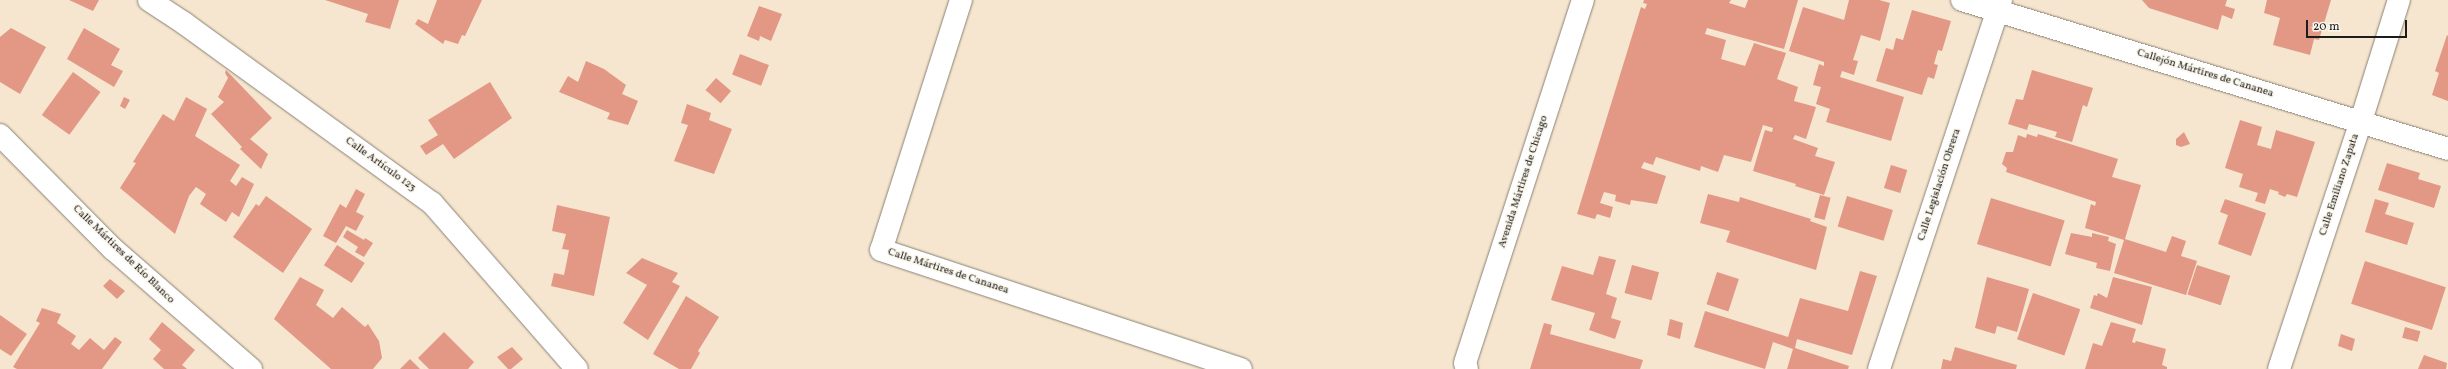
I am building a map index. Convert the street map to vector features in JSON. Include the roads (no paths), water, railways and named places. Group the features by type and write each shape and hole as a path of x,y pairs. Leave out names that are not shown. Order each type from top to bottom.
{"street":[{"name":"Calle Artículo 123","path":"148,0 184,23 432,203 577,369"},
{"name":"Calle Mártires de Cananea","path":"961,0 881,250 1241,369"},
{"name":"Avenida Mártires de Chicago","path":"1465,367 1583,0"},
{"name":"Callejón Mártires de Cananea","path":"1962,0 1999,6 2448,149"},
{"name":"Calle Emiliano Zapata","path":"2278,369 2361,121 2398,0"},
{"name":"Calle Legislación Obrera","path":"1879,369 1999,6"},
{"name":"Calle Mártires de Río Blanco","path":"0,135 113,249 251,369"}]}
